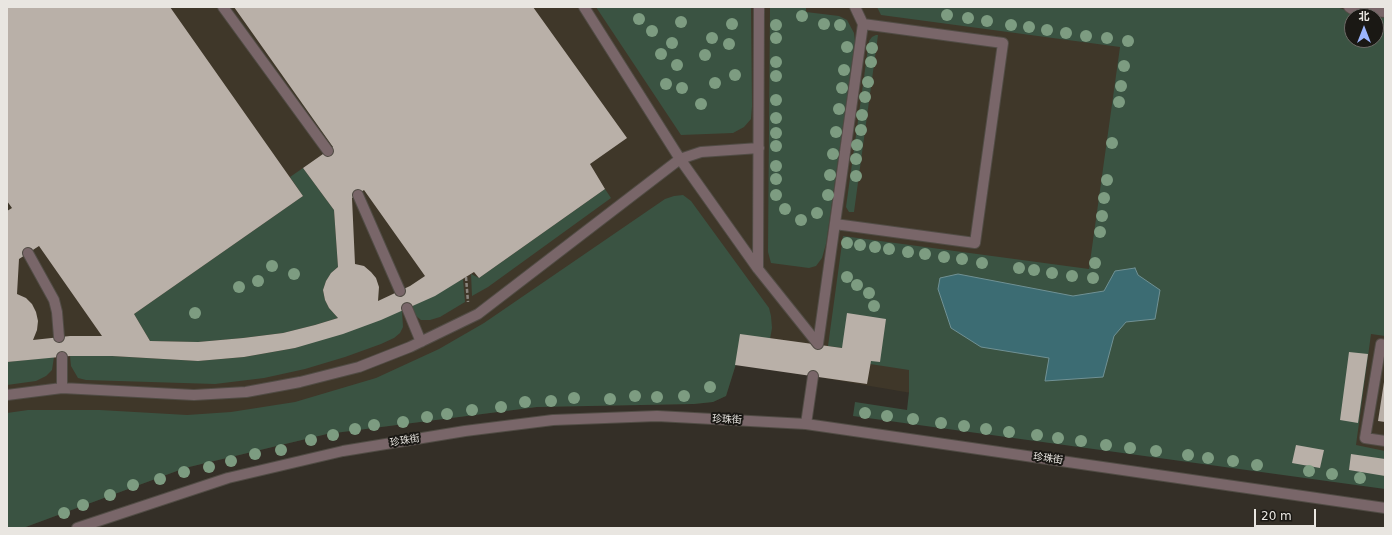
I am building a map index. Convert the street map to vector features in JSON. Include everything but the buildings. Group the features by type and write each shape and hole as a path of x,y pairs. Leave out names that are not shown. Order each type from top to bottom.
{"street":[{"path":"223,7 328,151"},
{"path":"584,7 680,159 758,269 818,344 863,24 855,7"},
{"path":"758,269 759,7"},
{"path":"1349,7 1352,9 1385,12"},
{"path":"835,224 975,243 1003,42 863,24"},
{"path":"7,395 62,388 194,395 246,392 300,382 359,367 421,342 478,314 680,159 701,152 759,148"},
{"path":"358,194 400,291"},
{"path":"28,253 54,300 60,337"},
{"path":"407,308 421,342"},
{"path":"1385,345 1381,344 1365,438 1385,441"},
{"path":"62,357 62,388"},
{"path":"806,424 813,376"},
{"name":"珍珠街","path":"77,528 228,478 343,451 465,431 553,420 657,416 806,424 1385,508"}],"path":[{"path":"466,277 470,318"}],"shaded area":[{"path":"7,7 1385,7 1385,474 736,364 726,396 713,402 694,404 537,407 327,434 185,468 23,528 7,528"}],"green space":[{"path":"596,7 751,7 751,119 744,127 733,133 681,135"},
{"path":"770,7 806,7 806,12 839,16 847,20 854,33 855,41 826,244 822,258 816,266 809,268 771,263 768,252"},
{"path":"877,7 1337,7 1344,10 1344,48 1384,48 1385,18 1385,336 1371,334 1356,445 1385,451 1385,489 853,416 855,402 907,410 909,370 870,364 872,352 828,346 843,236 1089,269 1120,47 881,15"},
{"path":"878,35 854,212 849,212 846,207 869,41"},
{"path":"303,168 334,210 338,267 331,273 323,290 325,300 329,308 338,318 283,333 243,338 198,342 150,341 134,314 303,196 290,177"},
{"path":"605,189 611,198 488,287 472,296 471,274 479,278"},
{"path":"683,195 691,201 769,308 771,316 772,328 765,368 736,364 726,396 713,402 694,404 537,407 327,434 185,468 23,528 7,528 7,413 28,410 100,410 187,415 231,412 295,402 376,378 439,349 484,323 665,199"},
{"path":"463,279 465,302 440,317 430,320 421,320 415,315 412,306"},
{"path":"402,310 403,327 400,333 394,338 345,357 305,369 264,378 215,384 86,380 78,378 71,366 70,356 112,356 198,361 244,357 295,348"},
{"path":"54,357 52,370 46,376 36,381 7,385 7,362"}],"water":[{"path":"1135,268 1138,275 1160,290 1155,319 1126,322 1114,336 1103,377 1045,381 1049,358 981,347 951,328 938,289 940,278 958,274 1073,296 1104,291 1115,271"}]}
